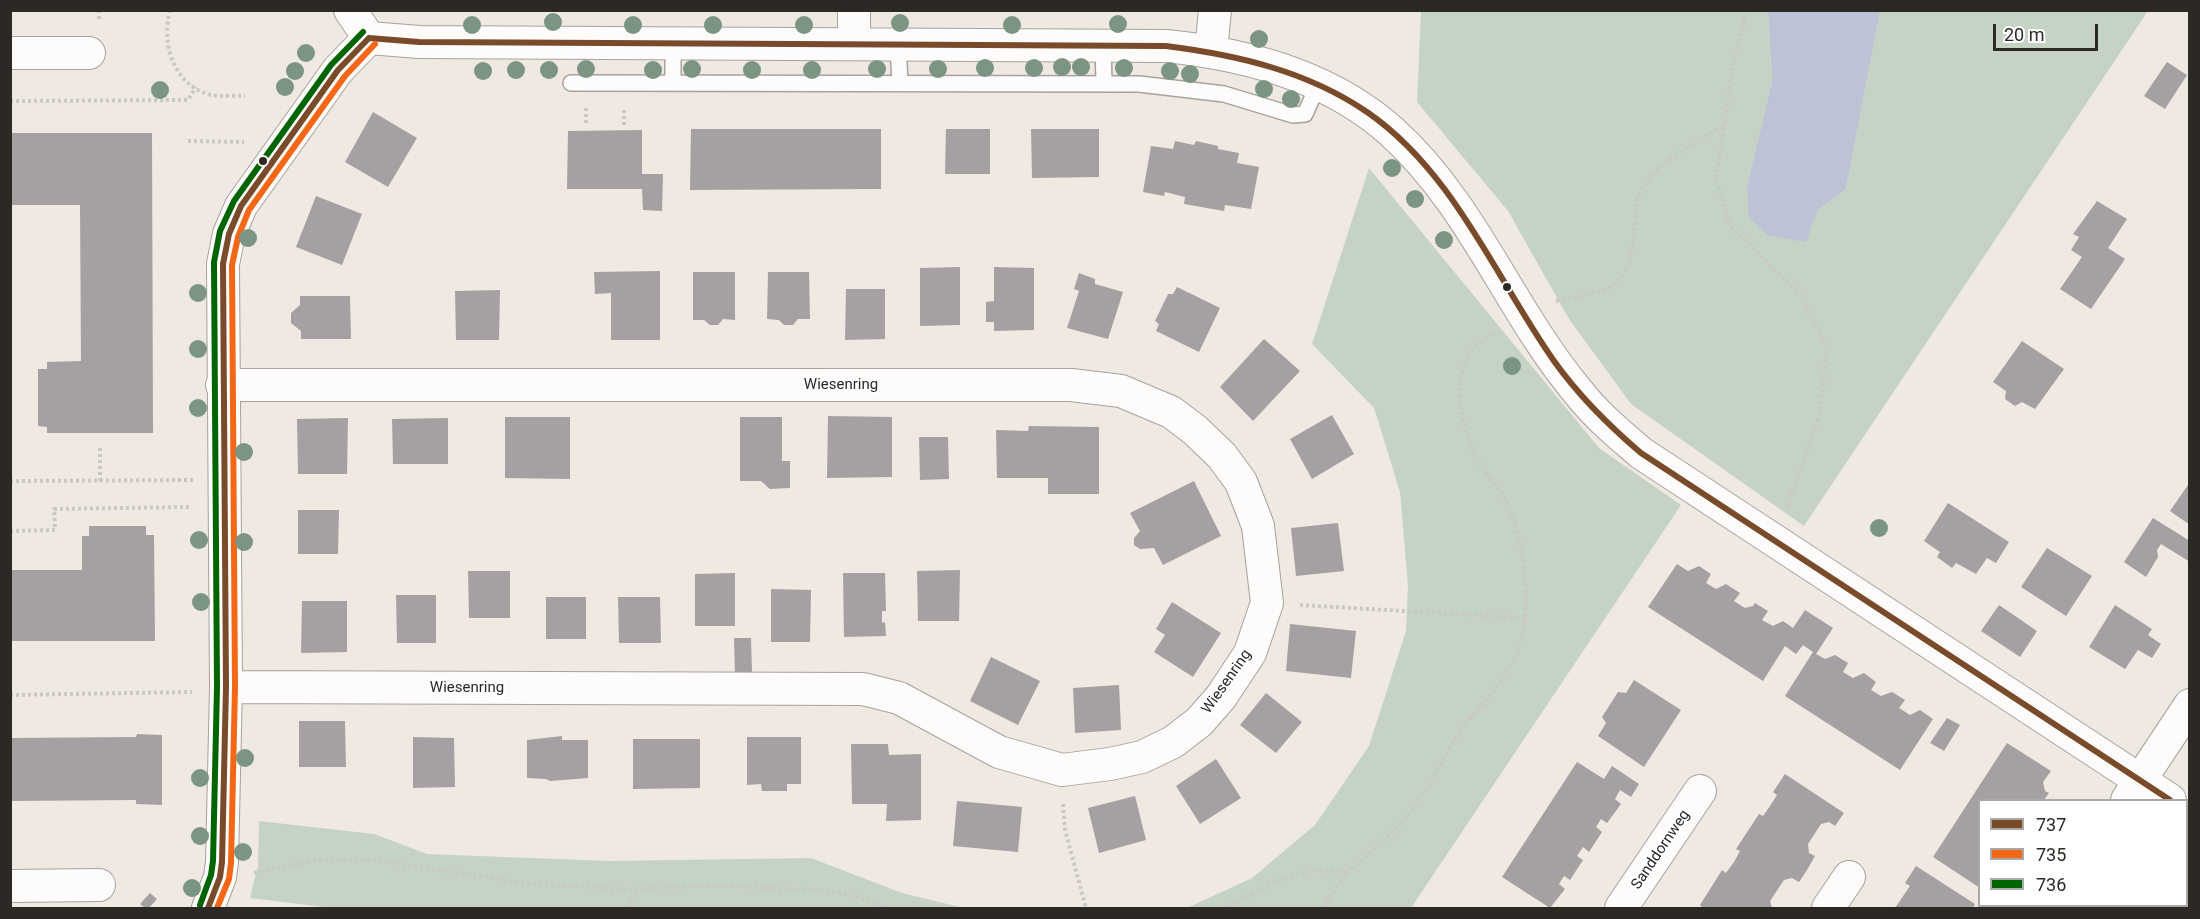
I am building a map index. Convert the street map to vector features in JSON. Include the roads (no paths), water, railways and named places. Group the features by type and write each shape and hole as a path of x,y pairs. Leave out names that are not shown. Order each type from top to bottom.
{"street":[{"path":"350,10 369,38"},
{"path":"854,10 854,44"},
{"path":"1211,51 1215,10"},
{"path":"369,38 419,42 1166,46 1211,51 1266,65 1318,84 1362,110 1391,132 1420,161 1536,308 1578,393 1604,421 1641,453 1769,538 2133,790 2163,799"},
{"path":"208,909 220,877 226,690 222,276 229,234 241,206 277,155 338,70 369,38"},
{"path":"10,53 89,53"},
{"name":"Wiesenring","path":"222,385 1013,384 1071,385 1121,391 1171,412 1195,430 1233,470 1241,482 1258,526 1267,603 1250,653 1221,697 1199,722 1173,742 1142,756 1110,764 1062,770 999,752 899,698 863,689 226,690"},
{"path":"2133,790 2190,705"},
{"name":"Sanddornweg","path":"1621,909 1700,790"},
{"path":"1828,909 1848,877"},
{"path":"10,886 99,885"}],"lane":[{"path":"673,44 673,83"},
{"path":"898,44 900,83"},
{"path":"1103,45 1104,83"},
{"path":"571,83 1104,83 1181,88 1224,94 1293,115 1305,114 1318,84"}],"water":[{"path":"1768,11 1880,12 1846,189 1817,211 1806,242 1769,236 1749,218 1747,186 1772,81"}]}
